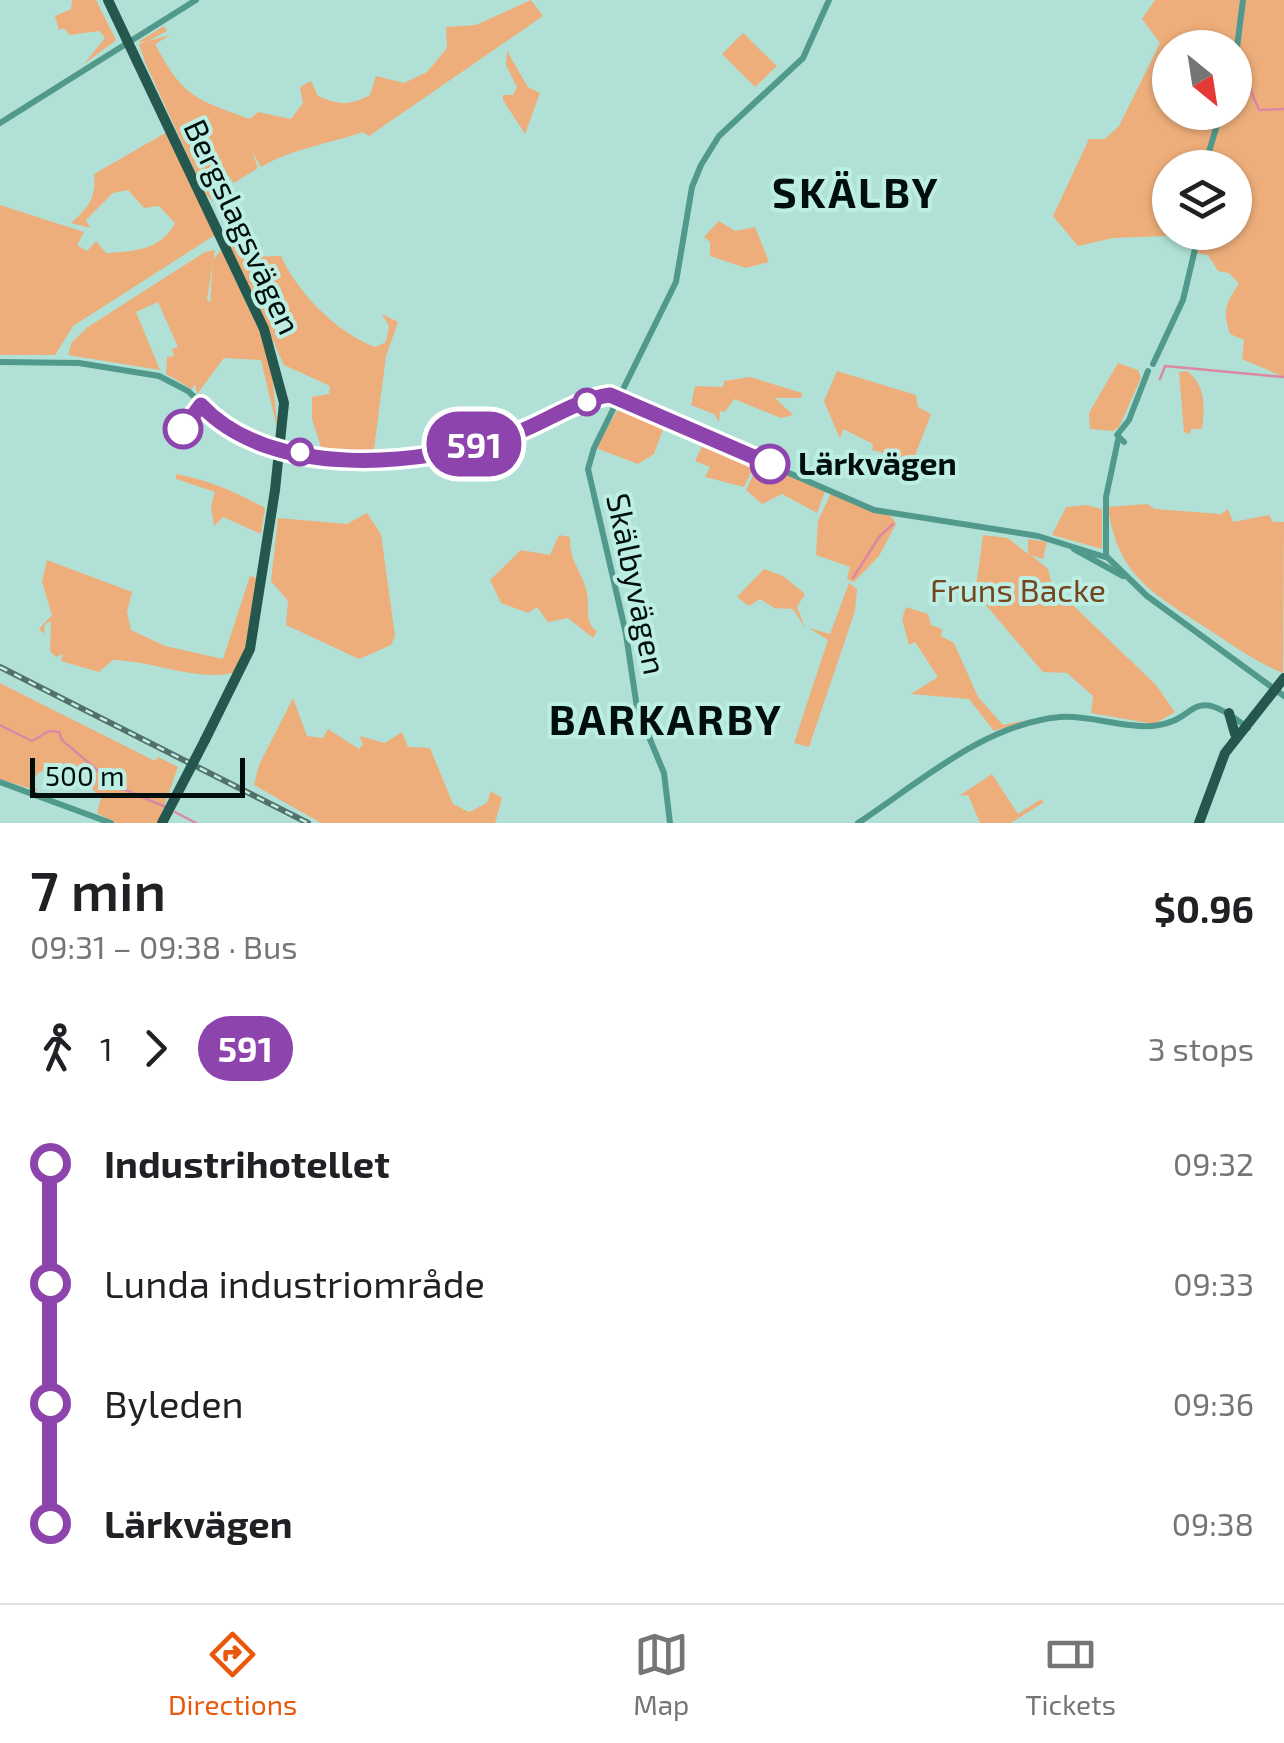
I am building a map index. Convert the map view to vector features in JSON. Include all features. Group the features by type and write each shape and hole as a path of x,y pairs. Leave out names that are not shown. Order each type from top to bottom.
{"main road":[{"name":"Bergslagsvägen","path":"108,0 275,358 284,403 281,448 250,648 162,823"},
{"path":"1200,823 1244,722 1281,688"},
{"path":"1200,823 1234,738 1244,722 1281,688"},
{"path":"1234,738 1236,722 1244,722"}],"street":[{"path":"0,123 196,0"},
{"name":"Skälbyvägen","path":"670,823 664,773 636,708 627,640 589,486 594,448 676,282 692,187 706,154 732,123 803,58 829,0"},
{"path":"1239,30 1243,0"},
{"path":"1109,561 1106,497 1115,452 1183,300 1195,250"},
{"path":"0,362 78,363 158,376 188,391 237,437 370,462 507,437 595,398 619,397 850,500 901,517 1056,541 1093,552 1212,643 1281,688"},
{"path":"1107,536 1109,561"},
{"path":"1056,541 1109,561"},
{"path":"1093,552 1107,545"},
{"path":"858,823 1000,732 1062,717 1156,726 1204,705 1244,722"},
{"path":"0,782 111,823"}],"green space":[{"path":"72,0 96,0 116,40 84,64 105,38 99,31 69,35 64,28 59,30 55,16 71,9"},
{"path":"531,0 543,16 369,136 363,132 297,151 261,167 252,152 258,168 234,183 211,154 225,190 213,202 205,193 145,62 139,44 147,42 138,42 164,26 167,31 148,41 171,35 155,44 174,75 192,94 250,119 258,112 291,119 303,103 300,87 311,81 318,96 338,103 356,101 370,95 376,76 404,83 427,72 447,48 446,27 476,25"},
{"path":"1155,0 1284,0 1284,377 1242,359 1244,340 1230,334 1226,319 1228,302 1239,284 1229,273 1218,271 1208,255 1194,253 1194,250 1252,250 1252,150 1152,150 1152,237 1113,238 1078,246 1053,216 1089,139 1105,139 1119,126 1152,59 1152,130 1252,130 1252,30 1152,32 1142,19"},
{"path":"743,33 777,66 755,87 722,54"},
{"path":"507,51 528,87 540,93 525,134 503,100 503,95 513,95 517,87 506,65"},
{"path":"167,132 215,235 73,326 55,355 0,355 0,205 84,232 77,245 87,251 96,241 106,253 154,244 175,223 159,206 144,208 128,190 113,193 86,220 90,228 71,223 90,202 94,174"},
{"path":"719,221 735,231 755,227 769,262 746,268 710,256 710,242 704,237"},
{"path":"238,237 248,257 281,256 320,310 361,341 375,347 386,342 389,326 382,314 398,322 386,356 373,457 322,450 312,419 312,397 329,394 330,386 284,365 230,246"},
{"path":"215,250 213,259 221,250 270,354 278,432 261,360 224,358 197,394 195,384 192,389 166,374 167,357 174,356 172,349 178,347 158,302 136,312 160,370 68,355 72,342 88,327 205,252","holes":["213,264 210,303 207,299"]},
{"path":"1118,363 1138,370 1141,378 1119,427 1113,431 1090,429 1089,413"},
{"path":"837,371 916,395 918,407 931,414 913,461 872,450 873,444 843,429 840,439 824,401"},
{"path":"1187,371 1198,383 1204,405 1202,429 1191,429 1190,434 1184,432 1179,372"},
{"path":"750,377 802,393 801,398 775,398 793,415 781,418 734,399 725,412 720,411 719,422 714,414 691,405 695,386 723,387 724,381"},
{"path":"621,404 666,421 654,454 638,464 596,448"},
{"path":"706,438 756,462 744,487 705,477 710,467 695,461"},
{"path":"759,463 825,491 817,513 782,494 762,504 746,490"},
{"path":"176,474 222,487 265,508 261,534 223,517 214,526 211,506 215,492 176,479"},
{"path":"831,493 892,517 896,524 879,556 854,582 847,579 850,567 816,555 818,521"},
{"path":"1147,504 1155,509 1221,514 1228,509 1233,522 1269,515 1273,522 1284,522 1283,673 1171,605 1129,567 1113,531 1108,507"},
{"path":"1086,505 1102,509 1102,549 1052,535 1066,507"},
{"path":"367,513 381,534 395,636 391,645 359,659 286,625 288,601 271,581 278,518 347,524"},
{"path":"559,535 570,537 573,558 586,589 590,623 597,631 593,638 568,618 548,622 537,607 528,613 501,603 490,580 521,550 550,555"},
{"name":"Fruns Backe","path":"983,535 1008,538 1028,554 1028,539 1047,542 1043,559 1031,555 1048,569 1052,585 1156,685 1175,712 1154,724 1091,713 1093,696 1067,673 1043,672 984,603 976,587"},
{"path":"47,560 132,592 127,612 131,630 165,646 223,659 250,576 257,578 245,649 234,673 188,673 113,660 99,672 61,661 63,654 56,657 50,651 51,621 45,624 44,634 39,629 52,615 42,582"},
{"path":"764,569 783,576 805,594 797,607 805,628 793,609 774,608 760,599 749,606 737,597"},
{"path":"849,583 857,589 855,611 809,747 794,743 828,640 809,628 830,634"},
{"path":"906,607 928,614 931,625 942,629 941,636 954,643 978,697 1003,725 1028,720 994,731 969,699 911,694 938,677 915,642 909,645 902,619"},
{"path":"0,683 155,761 158,757 178,767 158,823 116,823 97,813 101,798 91,787 40,771 31,782 38,791 0,779"},
{"path":"293,698 307,736 323,738 328,729 359,749 363,744 359,736 385,743 402,732 408,747 430,748 453,804 469,812 487,803 491,791 502,798 495,823 321,823 254,785 259,765"},
{"path":"992,774 1018,814 1041,799 1044,802 1011,823 980,823 968,795 959,796"}],"waterway":[{"path":"1252,94 1259,110 1284,109"},
{"path":"1160,379 1165,366 1284,377"},
{"path":"853,578 879,537 893,524"},
{"path":"0,725 32,741 49,731 59,732 62,740 116,786 168,808"},
{"path":"175,812 196,823"}],"railway":[{"path":"0,667 308,823"}],"bus line":[{"name":"591","path":"183,429 201,405 221,426 252,443 372,462 507,437 610,395 770,464"}],"place":[{"name":"Lärkvägen","path":"770,464"}],"district":[{"name":"SKÄLBY","path":"856,193"},
{"name":"BARKARBY","path":"666,720"}]}
